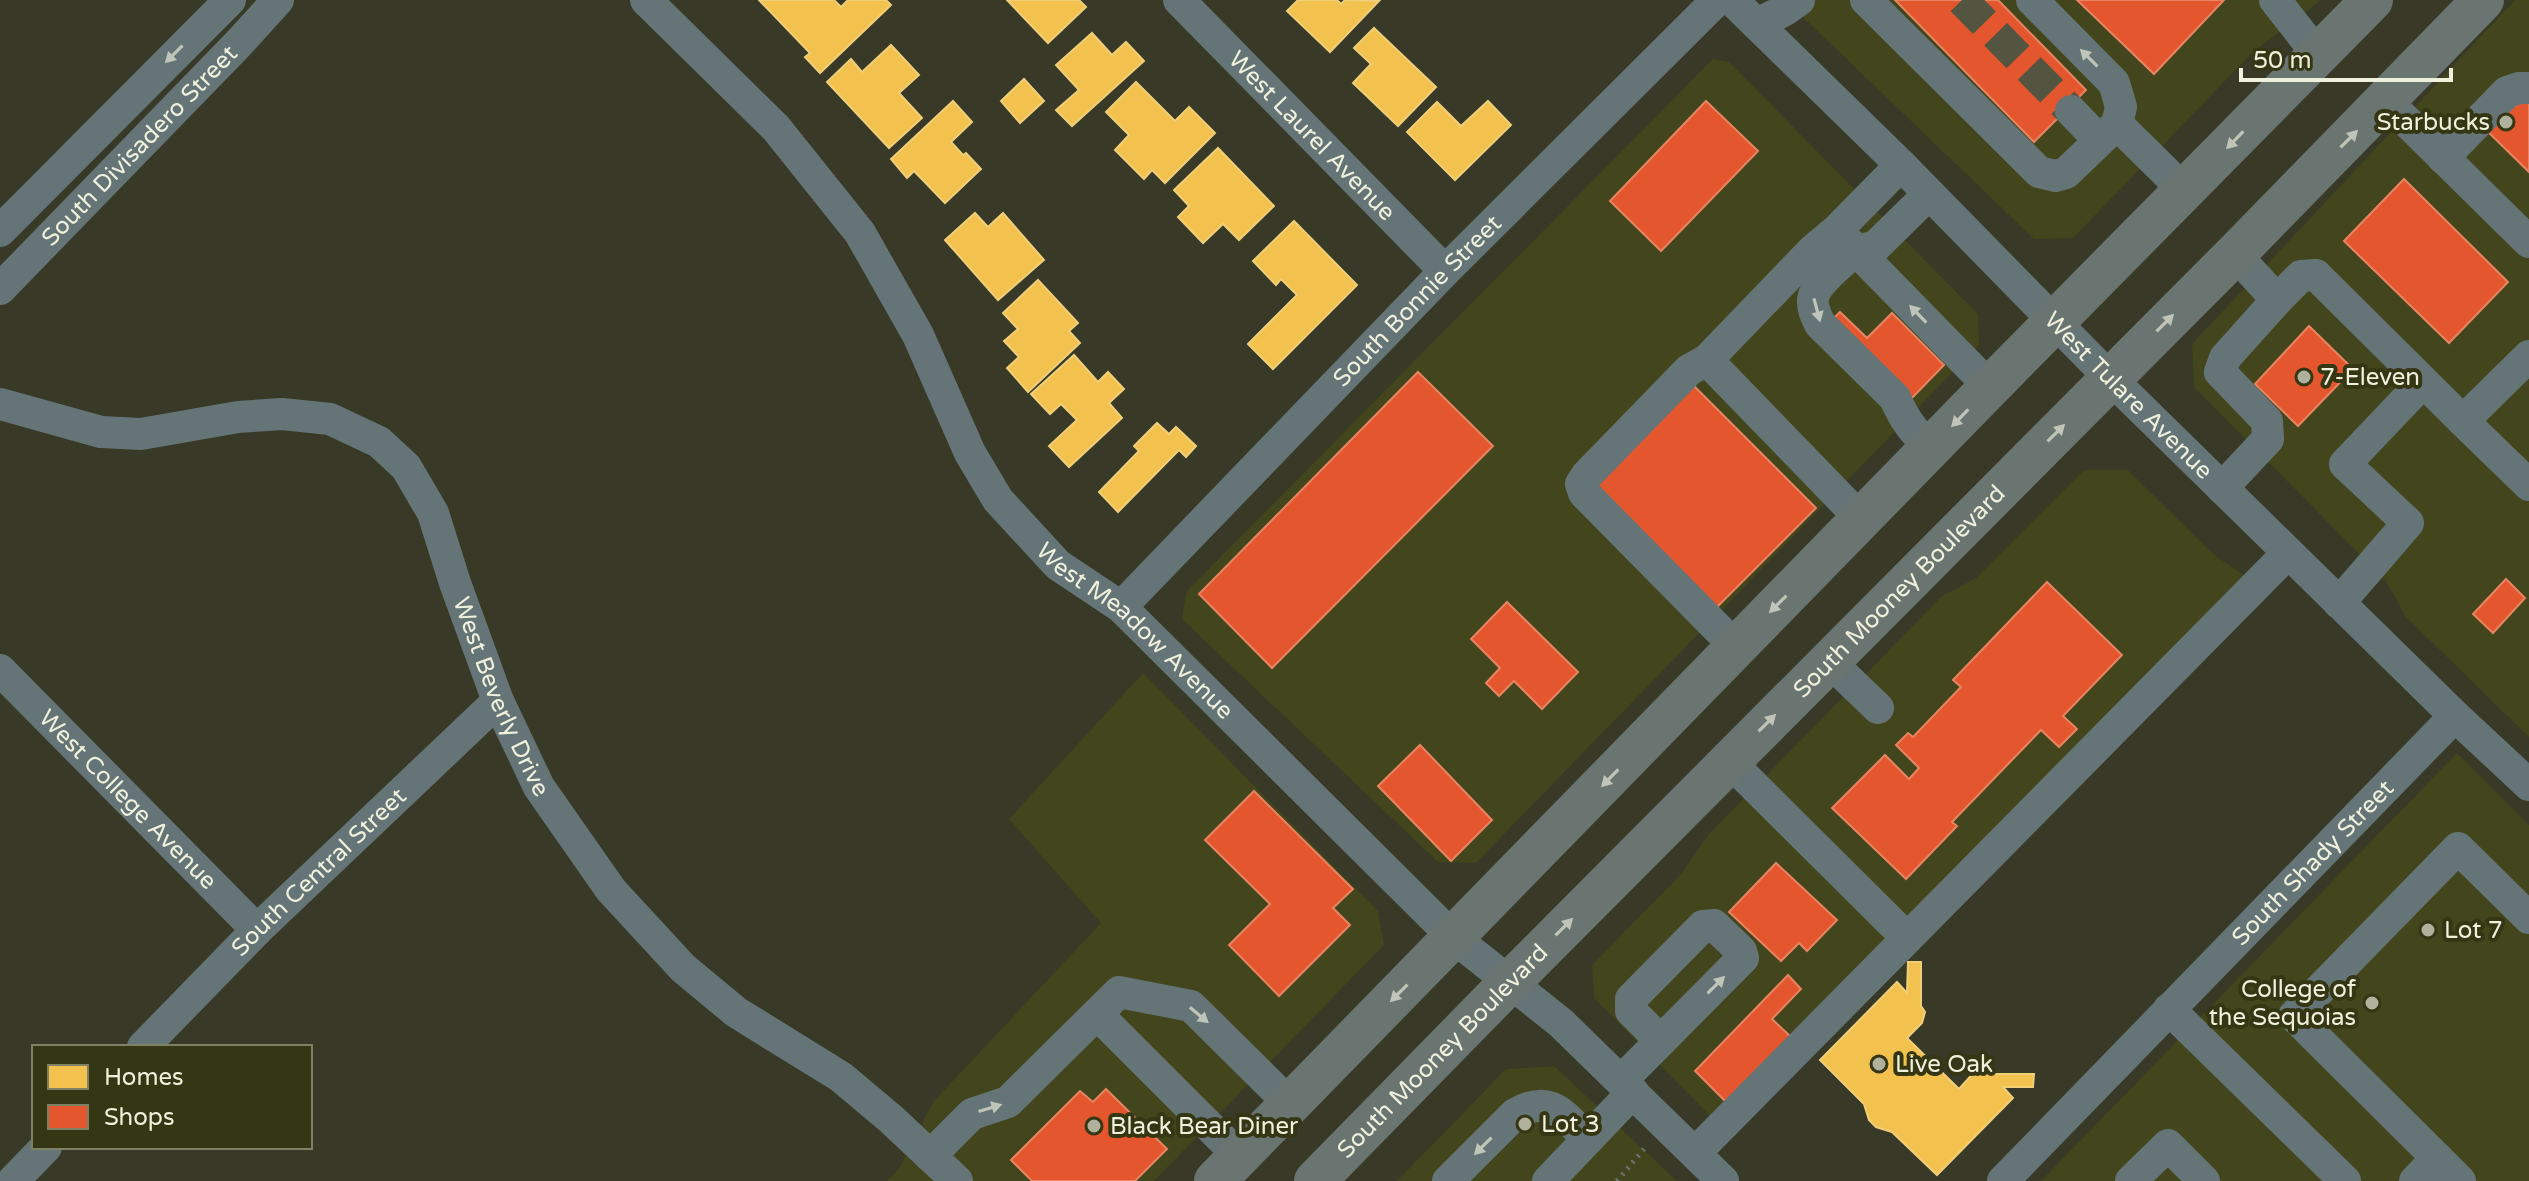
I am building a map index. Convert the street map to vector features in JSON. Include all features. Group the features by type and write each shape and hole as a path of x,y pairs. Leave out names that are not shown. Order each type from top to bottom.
{"main road":[{"path":"1227,1169 2372,0"},
{"name":"South Mooney Boulevard","path":"1315,1181 2483,0"}],"street":[{"name":"South Divisadero Street","path":"0,231 230,0"},
{"name":"South Divisadero Street","path":"0,289 278,0"},
{"name":"West Meadow Avenue","path":"646,0 776,128 860,233 918,335 970,453 998,500 1058,565 1121,607 1453,937 1561,1023 1723,1181"},
{"name":"West Laurel Avenue","path":"1179,0 1445,271"},
{"name":"South Bonnie Street","path":"1121,607 1445,271 1717,0"},
{"name":"West Tulare Avenue","path":"1732,0 1901,165 2054,323 2529,785"},
{"path":"1757,24 1799,0"},
{"path":"1866,0 2039,172 2055,176 2066,173 2108,132 2121,107 2114,83 2032,0"},
{"path":"2275,0 2318,55"},
{"path":"2443,158 2507,92 2529,88"},
{"path":"2386,101 2529,242"},
{"path":"2071,111 2108,132 2185,191"},
{"path":"1901,165 1846,240 1813,297 1814,311 1820,324 1895,398 1908,426 1931,448"},
{"path":"1736,647 1584,493 1581,484 1689,370 1707,360 1813,250 1846,240 1875,247 1929,194"},
{"path":"1846,240 1990,387"},
{"path":"2235,254 2277,300"},
{"path":"2222,488 2268,439 2267,421 2220,372 2225,358 2301,276 2316,275 2527,480"},
{"path":"2463,421 2529,356"},
{"path":"1707,360 1862,520"},
{"path":"2339,603 2408,523 2345,464 2423,382"},
{"name":"West Beverly Drive","path":"0,404 101,432 141,434 238,417 282,414 330,419 379,442 406,467 433,513 498,701 539,787 611,890 683,968 736,1012 841,1077 956,1181"},
{"path":"1695,1153 2288,553"},
{"path":"1829,661 1878,708"},
{"name":"West College Avenue","path":"0,670 257,930"},
{"name":"South Central Street","path":"145,1045 257,930 498,701"},
{"name":"South Shady Street","path":"2003,1181 2455,716"},
{"path":"1729,761 1907,938"},
{"path":"2460,1181 2294,1016 2458,848 2529,918"},
{"path":"930,1156 972,1114 1008,1102 1119,992 1191,1006 1289,1103"},
{"path":"2169,1009 2345,1181"},
{"path":"1097,1014 1227,1169"},
{"path":"1548,1181 1588,1139 1661,1041"},
{"path":"1448,1181 1515,1114 1528,1106 1545,1104 1559,1111 1588,1139"},
{"path":"2131,1181 2168,1145 2204,1181"},
{"path":"13,1181 44,1149"},
{"path":"2415,1181 2437,1158"}],"path":[{"path":"1617,1181 1644,1149"}],"shaded area":[{"path":"1785,0 2321,0 2252,53 2073,238 2034,239"},
{"path":"2515,0 2529,0 2529,737 2406,617 2386,581 2194,387 2192,344"},
{"path":"1713,59 1729,62 1978,314 1979,345 1476,863 1438,862 1182,619 1186,592"},
{"path":"2084,470 2128,470 2213,554 2267,591 1732,1138 1594,998 1592,965 1681,874 1709,834 1942,596 1976,578"},
{"path":"1143,673 1378,911 1384,945 1154,1181 887,1181 899,1169 933,1102 1101,923 1009,819"},
{"name":"College of the Sequoias","path":"2457,753 2529,825 2529,1181 2041,1181"},
{"name":"Lot 3","path":"1554,1066 1677,1181 1397,1181 1506,1069"}],"building: Homes":[{"path":"759,0 834,0 841,7 848,0 886,0 891,5 820,73 805,57 810,53"},
{"path":"1007,0 1079,0 1086,7 1048,43"},
{"path":"1298,0 1337,0 1341,4 1345,0 1379,1 1330,52 1287,11"},
{"path":"1374,28 1436,87 1398,126 1353,83 1371,64 1354,48"},
{"path":"1092,33 1112,55 1126,42 1144,61 1072,126 1056,110 1079,90 1056,65"},
{"path":"891,45 919,75 899,93 922,118 889,148 827,82 851,59 862,72"},
{"path":"1024,79 1044,101 1020,123 1001,101"},
{"path":"1136,82 1175,121 1189,107 1215,133 1165,183 1152,170 1144,179 1115,150 1129,135 1106,112"},
{"path":"953,101 972,122 951,142 981,169 945,203 914,171 907,178 891,159"},
{"path":"1488,101 1511,125 1455,180 1407,132 1437,102 1461,126"},
{"path":"1218,148 1274,206 1239,240 1223,224 1203,243 1178,217 1189,206 1174,190"},
{"path":"975,213 988,227 1003,213 1044,260 998,300 945,240"},
{"path":"1294,221 1357,285 1273,369 1248,344 1297,295 1281,279 1276,285 1253,261"},
{"path":"1038,280 1078,323 1069,331 1080,343 1028,392 1007,368 1019,357 1004,341 1018,329 1003,313"},
{"path":"1074,355 1098,382 1108,372 1124,389 1109,403 1122,418 1069,467 1049,446 1077,420 1061,404 1050,414 1031,394"},
{"path":"1157,423 1169,434 1176,427 1196,446 1186,457 1179,450 1118,512 1099,492 1139,451 1134,446"},
{"name":"Live Oak","path":"1908,962 1921,962 1921,1006 1925,1012 1922,1023 1907,1038 1959,1089 1977,1069 1985,1069 1990,1074 2034,1074 2033,1087 2003,1087 2013,1098 1937,1175 1892,1132 1876,1127 1869,1120 1864,1104 1820,1060 1897,982 1907,993"}],"building: Shops":[{"path":"1895,0 1998,0 2086,90 2034,142"},
{"path":"2077,0 2224,0 2154,74"},
{"path":"2529,98 2529,172 2481,125"},
{"path":"1706,101 1758,151 1661,251 1610,201"},
{"path":"2404,179 2508,282 2449,343 2344,241"},
{"path":"1840,312 1867,338 1892,313 1944,365 1908,402 1829,323"},
{"name":"7-Eleven","path":"2309,326 2353,369 2298,426 2255,384"},
{"path":"1418,372 1493,446 1272,668 1199,594"},
{"path":"1692,384 1816,508 1715,609 1591,485"},
{"path":"2506,579 2525,598 2493,633 2473,614"},
{"path":"2047,582 2122,655 2063,716 2077,729 2059,747 2041,730 1952,822 1957,826 1906,879 1832,808 1885,755 1909,779 1919,768 1896,745 1908,733 1913,737 1961,687 1953,680"},
{"path":"1507,602 1578,672 1542,709 1514,681 1499,696 1486,683 1500,668 1471,639"},
{"path":"1420,745 1492,820 1451,861 1378,786"},
{"path":"1254,791 1353,889 1333,908 1350,925 1279,996 1229,945 1270,904 1205,840"},
{"path":"1776,863 1837,920 1807,951 1799,943 1781,961 1729,912"},
{"path":"1788,975 1801,989 1772,1019 1792,1038 1729,1105 1695,1071"},
{"name":"Black Bear Diner","path":"1106,1089 1167,1149 1135,1181 1032,1181 1011,1160 1080,1091 1093,1102"}],"tunnel":[{"path":"1962,0 2071,111"}],"place":[{"name":"Starbucks","path":"2506,122"},
{"name":"7-Eleven","path":"2304,377"},
{"name":"Lot 7","path":"2428,930"},
{"name":"College of the Sequoias","path":"2372,1003"},
{"name":"Live Oak","path":"1879,1064"},
{"name":"Lot 3","path":"1525,1124"},
{"name":"Black Bear Diner","path":"1094,1126"}]}
